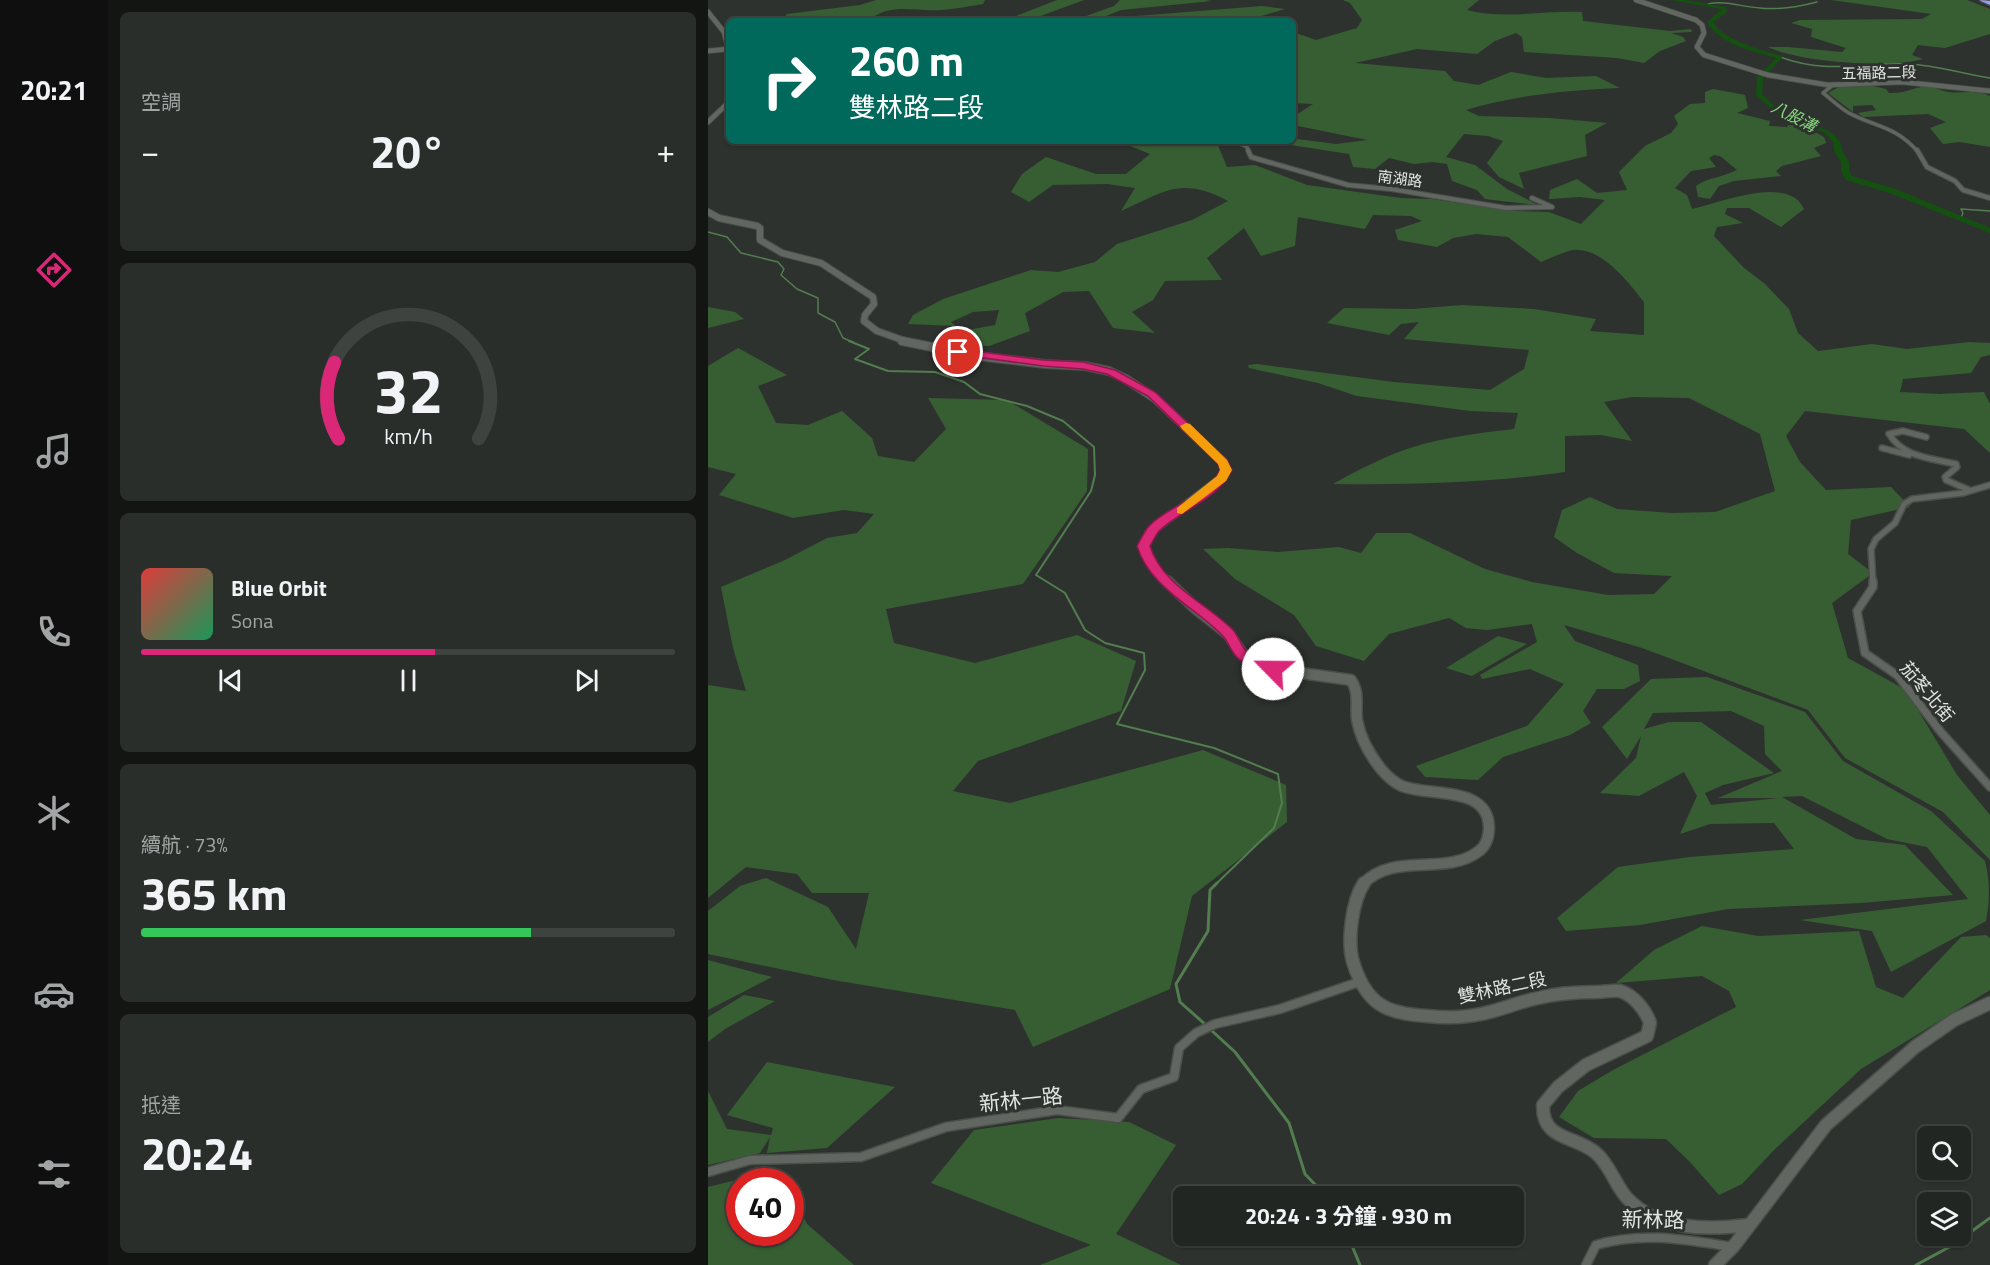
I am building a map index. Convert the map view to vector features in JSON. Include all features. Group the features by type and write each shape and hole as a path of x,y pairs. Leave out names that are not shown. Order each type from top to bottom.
{"highway":[{"path":"1983,0 1990,3"}],"street":[{"name":"五福路二段","path":"1636,0 1652,8 1690,16 1705,29 1697,43 1697,47 1704,55 1768,75 1833,85 1902,82 1990,91"},
{"path":"708,12 724,32 726,39"},
{"path":"708,51 726,50"},
{"path":"1833,85 1823,93 1839,106 1856,117 1883,125 1896,133 1916,148 1927,167 1955,181 1963,190 1990,198"},
{"path":"708,122 726,105"},
{"name":"南湖路","path":"1244,144 1254,158 1348,185 1390,189 1506,208 1552,207 1532,198"},
{"name":"雙林路二段","path":"708,212 723,219 757,226 760,228 760,240 771,248 821,263 867,293 874,299 874,304 865,315 864,321 884,335 934,349 1036,363 1083,365 1111,372 1151,394 1223,462 1226,470 1222,478 1149,533 1144,546 1148,558 1181,596 1228,634 1244,656 1279,670 1351,680 1357,687 1359,727 1384,773 1395,783 1410,789 1472,800 1481,807 1489,822 1485,847 1476,854 1431,864 1395,866 1365,881 1361,888 1350,934 1352,956 1362,981 1376,1001 1389,1011 1426,1016 1473,1016 1554,995 1618,991 1626,994 1649,1017 1650,1034 1643,1040 1599,1058 1566,1081 1543,1105 1543,1119 1550,1129 1594,1152 1630,1201 1651,1215 1679,1224 1714,1230 1748,1225"},
{"path":"1915,456 1900,448 1889,434 1898,430 1906,430 1926,437"},
{"path":"1882,448 1956,464 1957,467 1945,477 1946,480 1969,490"},
{"name":"茄苳北街","path":"1990,485 1963,493 1912,500 1904,504 1895,523 1876,539 1870,553 1874,579 1872,587 1857,611 1865,653 1898,676 1940,731 1990,788"},
{"name":"新林一路","path":"708,1172 750,1160 861,1157 946,1127 1057,1110 1118,1118 1141,1089 1174,1077 1179,1048 1196,1033 1215,1024 1280,1009 1362,981"},
{"path":"1715,1265 1733,1247 1826,1125 1915,1047 1954,1020 1990,1003"},
{"name":"新林路","path":"1586,1265 1596,1245 1629,1238 1671,1238 1733,1247"}],"green space":[{"path":"876,0 985,0 983,4 946,10 894,10 872,18 784,18 787,14 860,5"},
{"path":"1057,0 1084,0 1035,18 1011,18"},
{"path":"1120,0 1212,1 1121,10 1101,18 1080,18 1114,6"},
{"path":"1343,0 1479,0 1467,10 1510,15 1582,12 1583,21 1670,31 1691,29 1692,32 1671,33 1683,37 1686,41 1660,51 1644,63 1617,58 1524,52 1522,37 1516,33 1495,41 1477,54 1417,49 1355,63 1445,71 1454,81 1478,85 1511,72 1546,78 1596,76 1620,88 1543,94 1466,110 1479,116 1550,118 1607,123 1585,135 1587,156 1519,173 1524,189 1499,177 1487,163 1503,141 1488,136 1464,134 1446,157 1475,165 1507,189 1538,205 1485,199 1477,190 1452,181 1447,164 1433,162 1414,164 1389,158 1375,169 1353,167 1349,154 1291,145 1296,144 1297,139 1336,144 1367,140 1296,126 1296,115 1313,104 1296,103 1296,33 1316,40 1357,28 1362,20 1350,3"},
{"path":"1831,0 1967,0 1990,9 1990,34 1945,48 1918,45 1912,55 1923,59 1908,62 1868,64 1822,60 1801,57 1768,47 1842,52 1846,48 1811,37 1812,29 1791,23 1800,20 1922,19 1931,14"},
{"path":"1262,6 1285,9 1258,18 1124,17"},
{"path":"1873,86 1886,89 1889,93 1928,86 1948,92 1975,92 1990,96 1990,147 1959,142 1943,144 1930,128 1946,122 1928,114 1863,117 1858,113 1876,110 1872,105 1853,106 1853,112 1828,93 1839,87"},
{"path":"1713,89 1745,95 1748,108 1737,113 1770,121 1769,126 1787,127 1790,123 1778,116 1794,120 1824,137 1826,143 1814,148 1821,156 1782,166 1776,171 1781,176 1734,181 1719,186 1710,199 1698,197 1696,186 1737,170 1720,156 1714,155 1709,158 1716,167 1691,171 1675,188 1687,195 1692,209 1744,195 1772,192 1785,194 1799,202 1804,209 1781,227 1749,208 1727,208 1725,214 1743,223 1717,227 1714,236 1743,267 1765,284 1789,309 1798,333 1818,351 1872,344 1907,349 1969,342 1990,343 1990,355 1981,357 1971,373 1903,379 1900,392 1939,394 1984,392 1990,404 1990,453 1964,429 1805,411 1786,436 1800,462 1826,490 1891,487 1910,507 1851,520 1848,554 1873,573 1832,603 1848,658 1906,690 1957,775 1990,815 1990,860 1943,812 1845,758 1808,710 1642,648 1564,625 1575,641 1638,665 1640,681 1624,689 1597,689 1583,711 1591,723 1570,735 1503,757 1478,780 1425,777 1416,766 1527,726 1564,684 1530,669 1482,679 1480,675 1537,642 1532,624 1487,630 1466,628 1449,618 1389,634 1364,661 1316,646 1294,615 1235,579 1203,549 1228,548 1278,552 1339,547 1361,553 1376,533 1410,533 1485,569 1532,582 1608,595 1654,594 1672,576 1614,573 1577,553 1554,537 1562,510 1590,497 1617,509 1672,513 1715,512 1775,491 1760,434 1689,398 1632,397 1604,402 1632,441 1601,435 1565,436 1565,472 1507,479 1449,482 1333,484 1413,447 1450,438 1514,429 1518,413 1470,411 1357,396 1318,383 1249,368 1248,365 1257,364 1394,382 1490,390 1524,369 1529,350 1404,339 1419,322 1401,324 1389,335 1327,323 1344,308 1413,309 1462,305 1534,309 1596,319 1590,331 1644,335 1644,302 1614,268 1594,254 1573,250 1541,262 1508,237 1476,234 1453,238 1437,247 1398,240 1395,230 1422,221 1411,216 1373,215 1365,229 1298,217 1295,246 1261,256 1244,228 1207,258 1222,280 1165,281 1153,300 1132,312 1155,333 1113,328 1089,291 1063,292 1025,313 1030,331 989,346 942,343 940,335 995,325 999,310 973,312 951,322 956,326 908,324 913,315 943,299 1031,270 1058,272 1095,262 1117,244 1192,220 1228,201 1198,189 1174,189 1162,192 1121,211 1135,188 1107,184 1053,185 1029,202 1011,192 1022,174 1046,157 1096,174 1126,174 1150,154 1125,144 1217,144 1227,167 1255,165 1307,185 1513,211 1549,212 1581,224 1605,200 1580,197 1549,199 1550,190 1577,179 1597,193 1627,190 1619,172 1645,146 1671,133 1678,124 1674,116 1690,104 1705,103 1705,92"},
{"path":"708,307 735,312 744,319 708,328"},
{"path":"738,348 787,375 758,386 776,423 808,425 842,411 872,438 878,456 914,462 946,429 928,398 1007,400 1088,449 1087,491 1023,584 886,609 894,643 975,663 1077,635 1136,661 1121,711 978,761 953,791 1010,803 1203,750 1286,785 1287,822 1192,896 1170,989 1033,1047 1015,1010 833,980 708,954 708,911 740,886 766,878 828,907 856,949 869,893 812,893 797,874 746,867 708,898 708,685 746,691 733,648 721,587 785,560 827,538 857,533 874,514 844,510 793,518 719,495 736,474 708,467 708,366"},
{"path":"1498,636 1527,644 1472,676 1446,668"},
{"path":"1707,677 1805,712 1843,761 1931,811 1985,861 1989,891 1986,921 1891,972 1872,931 1800,920 1968,899 1927,847 1887,839 1802,796 1782,797 1856,839 1905,845 1953,895 1861,903 1728,909 1640,925 1566,931 1557,918 1618,867 1690,857 1794,849 1774,823 1710,824 1680,834 1697,796 1684,772 1639,796 1600,793 1636,758 1641,736 1627,759 1602,727 1651,679","holes":["1731,711 1764,726 1765,754 1782,771 1718,798 1779,798 1711,805 1705,793 1723,785 1774,773 1701,722 1669,722 1644,729 1653,713"]},
{"path":"1702,926 1758,936 1859,931 1876,987 1903,998 1961,937 1986,935 1990,938 1990,990 1861,1069 1774,1150 1742,1184 1719,1195 1666,1139 1594,1138 1559,1117 1578,1091 1613,1070 1736,1007 1729,991 1702,976 1616,983 1654,950"},
{"path":"708,960 772,977 708,1010"},
{"path":"744,995 775,1001 725,1029 708,1042 708,1017"},
{"path":"767,1062 895,1087 827,1148 767,1153 770,1137 760,1153 708,1165 708,1091 727,1129 771,1135 773,1128 727,1115"},
{"path":"1058,1118 1129,1122 1176,1145 1116,1234 1181,1265 1040,1265 1091,1245 931,1183 974,1130"},
{"path":"726,1182 726,1246 804,1246 804,1218 807,1224 854,1265 708,1265 708,1187"}],"waterway":[{"name":"八股溝","path":"1674,0 1724,8 1725,11 1710,22 1720,34 1740,44 1780,57 1760,78 1759,95 1777,111 1827,132 1836,141 1849,178 1893,191 1990,231"},
{"path":"1708,4 1721,3 1774,9 1817,2"},
{"path":"1780,57 1829,67 1918,65 1990,78"},
{"path":"1961,218 1963,213 1961,209 1990,211"},
{"path":"708,232 727,237 741,253 778,262 784,269 781,275 797,289 818,298 818,313 835,322 843,338 853,342"},
{"path":"849,341 869,349 855,359 888,371 935,372 964,382 980,394 1027,406 1063,421 1094,447 1095,475 1091,491 1036,575 1065,593 1085,630 1105,643 1144,653 1145,670 1117,724 1214,748 1278,774 1282,803 1274,828 1216,884"},
{"path":"1207,1026 1180,1002 1176,984 1208,931 1210,890 1216,884"},
{"path":"1211,1030 1235,1052 1289,1123 1305,1174 1316,1186"},
{"path":"1916,1265 1953,1245 1990,1218"},
{"path":"1352,1246 1360,1265"}],"slow traffic":[{"path":"1182,510 1222,478 1226,470 1223,462 1186,426"}],"route":[{"path":"958,352 1043,363 1083,365 1111,372 1151,394 1223,462 1226,470 1222,478 1189,505 1154,528 1145,540 1144,546 1148,558 1181,596 1228,634 1244,656 1273,669"}]}
